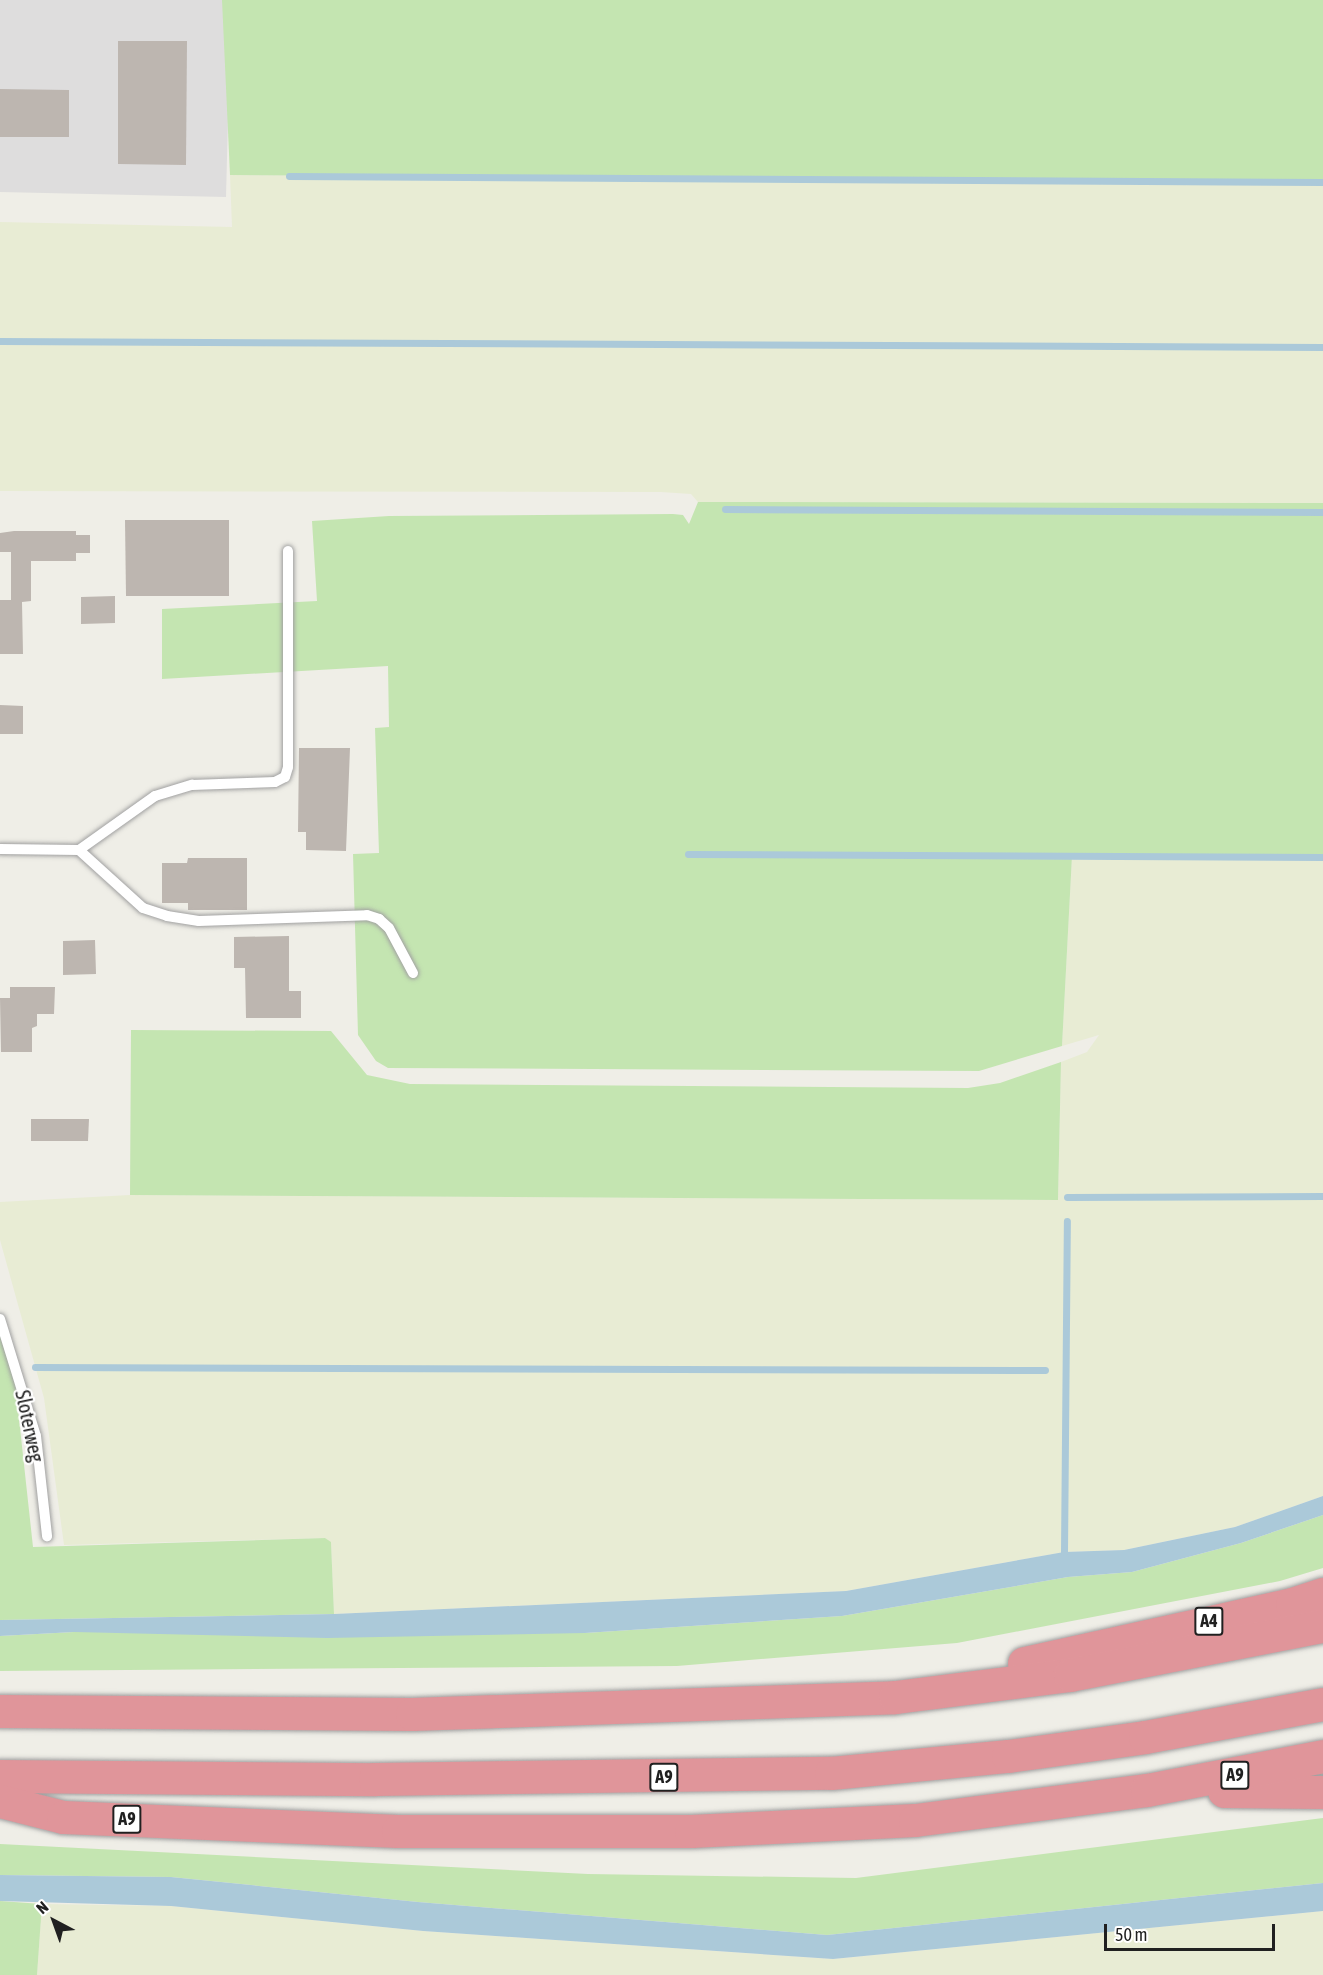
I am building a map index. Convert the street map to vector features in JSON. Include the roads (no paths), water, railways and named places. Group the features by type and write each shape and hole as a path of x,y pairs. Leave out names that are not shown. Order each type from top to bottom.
{"highway":[{"name":"A4","path":"895,1697 1095,1645 1292,1604 1323,1594"},
{"path":"0,1711 412,1714 895,1697 1070,1675 1323,1626"},
{"name":"A9","path":"0,1776 387,1779 831,1773 1020,1755 1323,1704"},
{"name":"A9","path":"0,1801 63,1817 86,1818 398,1831 691,1831 915,1820 1147,1790 1323,1756"},
{"name":"A9","path":"1147,1790 1323,1792"}],"lane":[{"path":"0,849 79,850 155,796 192,785 275,782 285,777 288,767 288,551"},
{"path":"79,850 136,903 167,916 199,921 367,915 379,919 388,928 413,973"},
{"name":"Sloterweg","path":"0,1319 36,1436 47,1536"}],"water":[{"path":"1323,1496 1323,1515 1241,1543 1132,1572 1068,1577 842,1616 585,1633 327,1638 74,1632 0,1636 0,1620 334,1614 846,1591 1064,1552 1124,1550 1235,1527"},
{"path":"0,1875 171,1877 418,1902 827,1935 1323,1883 1323,1911 833,1959 423,1931 171,1906 0,1901"}],"waterway":[{"path":"289,176 1323,182"},
{"path":"0,341 1323,347"},
{"path":"725,509 1323,512"},
{"path":"688,854 1323,857"},
{"path":"1067,1197 1323,1196"},
{"path":"1064,1552 1067,1221"},
{"path":"35,1367 1045,1370"}]}
